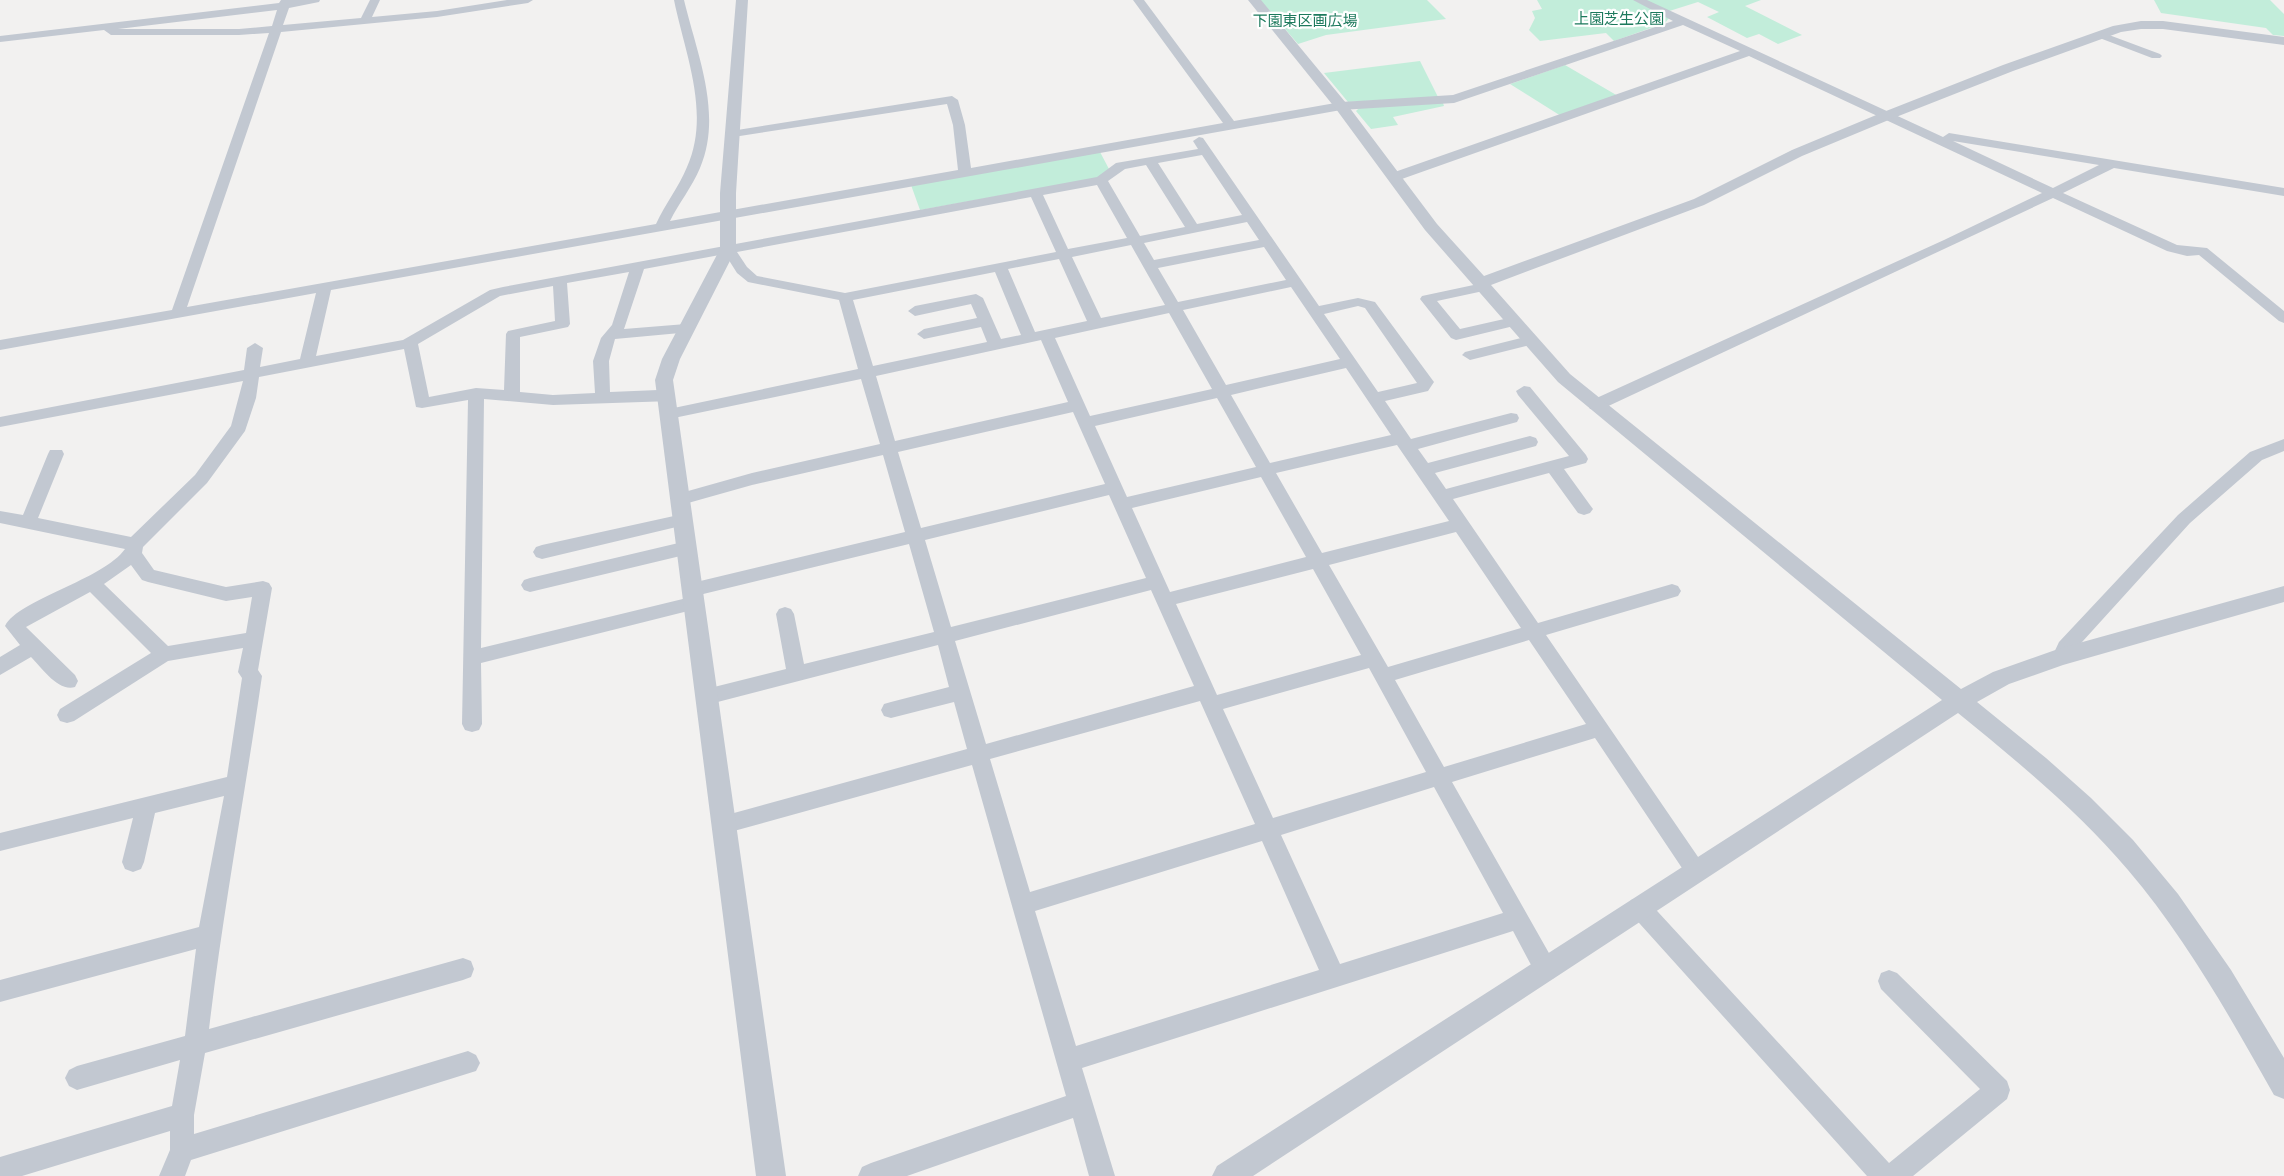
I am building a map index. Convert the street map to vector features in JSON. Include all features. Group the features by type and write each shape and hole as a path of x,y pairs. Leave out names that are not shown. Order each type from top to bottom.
{"street":[{"path":"0,39 315,0"},
{"path":"365,20 375,0"},
{"path":"437,14 443,0"},
{"path":"108,27 111,32 176,33 276,29 437,14 528,0"},
{"path":"661,227 669,208 695,165 705,122 700,87 679,0"},
{"path":"742,0 731,135 727,215 728,249 665,373 667,405 771,1176"},
{"path":"1138,0 1230,126"},
{"path":"1254,0 1341,106 1431,226 1529,341 1564,378 2077,799 2150,878 2214,967 2284,1085"},
{"path":"1638,0 2172,248 2187,252 2202,251 2284,318"},
{"path":"178,313 285,3"},
{"path":"0,345 1341,106 1454,99 1683,21"},
{"path":"1513,322 1456,335 1427,299 1482,285 1699,202 1797,153 2008,68 2101,34 2132,26 2163,25 2284,41"},
{"path":"2101,34 2156,56"},
{"path":"1394,177 1749,52"},
{"path":"731,135 952,100 959,125 965,173"},
{"path":"1915,129 1968,141 2284,192"},
{"path":"1192,132 1443,496 1696,870"},
{"path":"0,422 410,343 495,292 1101,180 1121,166 1206,151"},
{"path":"1149,161 1193,229"},
{"path":"1596,405 2112,164"},
{"path":"1101,180 1378,667 1546,970"},
{"path":"1035,192 1096,324"},
{"path":"728,249 745,275 753,279 845,297 1251,217"},
{"path":"1151,265 1268,242"},
{"path":"603,398 601,361 608,338 619,326 638,266"},
{"path":"1000,267 1030,338"},
{"path":"510,397 513,388 513,334 563,324 561,280"},
{"path":"410,343 422,404 476,393 553,400 603,398 667,405 867,371 1296,282"},
{"path":"307,364 325,287"},
{"path":"845,297 1102,1176"},
{"path":"915,311 976,298 996,345"},
{"path":"1316,311 1358,302 1370,305 1426,382 1422,387 1375,398"},
{"path":"924,334 986,321"},
{"path":"612,334 686,329"},
{"path":"1046,335 1333,975"},
{"path":"1470,355 1529,341"},
{"path":"68,681 32,647 14,626 35,612 92,583 134,549 201,479 239,427 248,398 255,348"},
{"path":"1084,423 1219,390 1350,362"},
{"path":"1443,496 1580,459 1524,392"},
{"path":"472,724 476,393"},
{"path":"681,499 752,479 1076,406"},
{"path":"471,658 916,537 1118,496 1265,471 1511,418"},
{"path":"1425,470 1530,442"},
{"path":"2061,657 2066,647 2184,519 2256,456 2284,445"},
{"path":"28,523 56,454"},
{"path":"1553,466 1584,510"},
{"path":"0,518 134,549 148,575 226,594 263,588 248,672 252,676 236,784 209,935 195,1046 182,1115 182,1150 172,1176"},
{"path":"542,552 683,520"},
{"path":"1165,600 1461,524"},
{"path":"530,585 687,548"},
{"path":"706,697 1157,582"},
{"path":"92,583 164,654"},
{"path":"723,825 980,754 1209,697 1378,667 1534,631 1672,591"},
{"path":"1227,1176 1958,700 2001,678 2061,657 2284,594"},
{"path":"785,614 797,674"},
{"path":"67,716 164,654 254,639"},
{"path":"0,667 32,647"},
{"path":"891,710 961,692"},
{"path":"1024,904 1600,728"},
{"path":"0,842 236,784"},
{"path":"133,862 146,807"},
{"path":"1639,908 1884,1176"},
{"path":"1069,1060 1333,975 1518,919"},
{"path":"0,991 209,935"},
{"path":"77,1078 463,969"},
{"path":"1889,981 1998,1090 1893,1176"},
{"path":"182,1150 468,1063"},
{"path":"871,1176 1081,1103"},
{"path":"0,1170 182,1115"}],"green space":[{"name":"下園東区画広場","path":"1260,0 1427,0 1446,19 1326,35 1298,44"},
{"name":"上園芝生公園","path":"1537,0 1761,0 1745,6 1802,35 1778,44 1759,34 1747,38 1707,17 1719,12 1698,2 1663,13 1669,18 1665,23 1614,41 1606,33 1540,41 1529,30 1535,18 1532,11 1542,9"},
{"path":"2154,0 2270,0 2284,14 2284,36 2273,35 2266,28 2161,13"},
{"path":"1420,61 1438,97 1348,102 1324,73"},
{"path":"1565,65 1618,96 1561,116 1510,84"},
{"path":"1443,103 1444,106 1393,117 1398,125 1371,129 1356,111 1359,108"},
{"path":"1100,152 1109,169 1099,178 920,210 911,185"}]}
